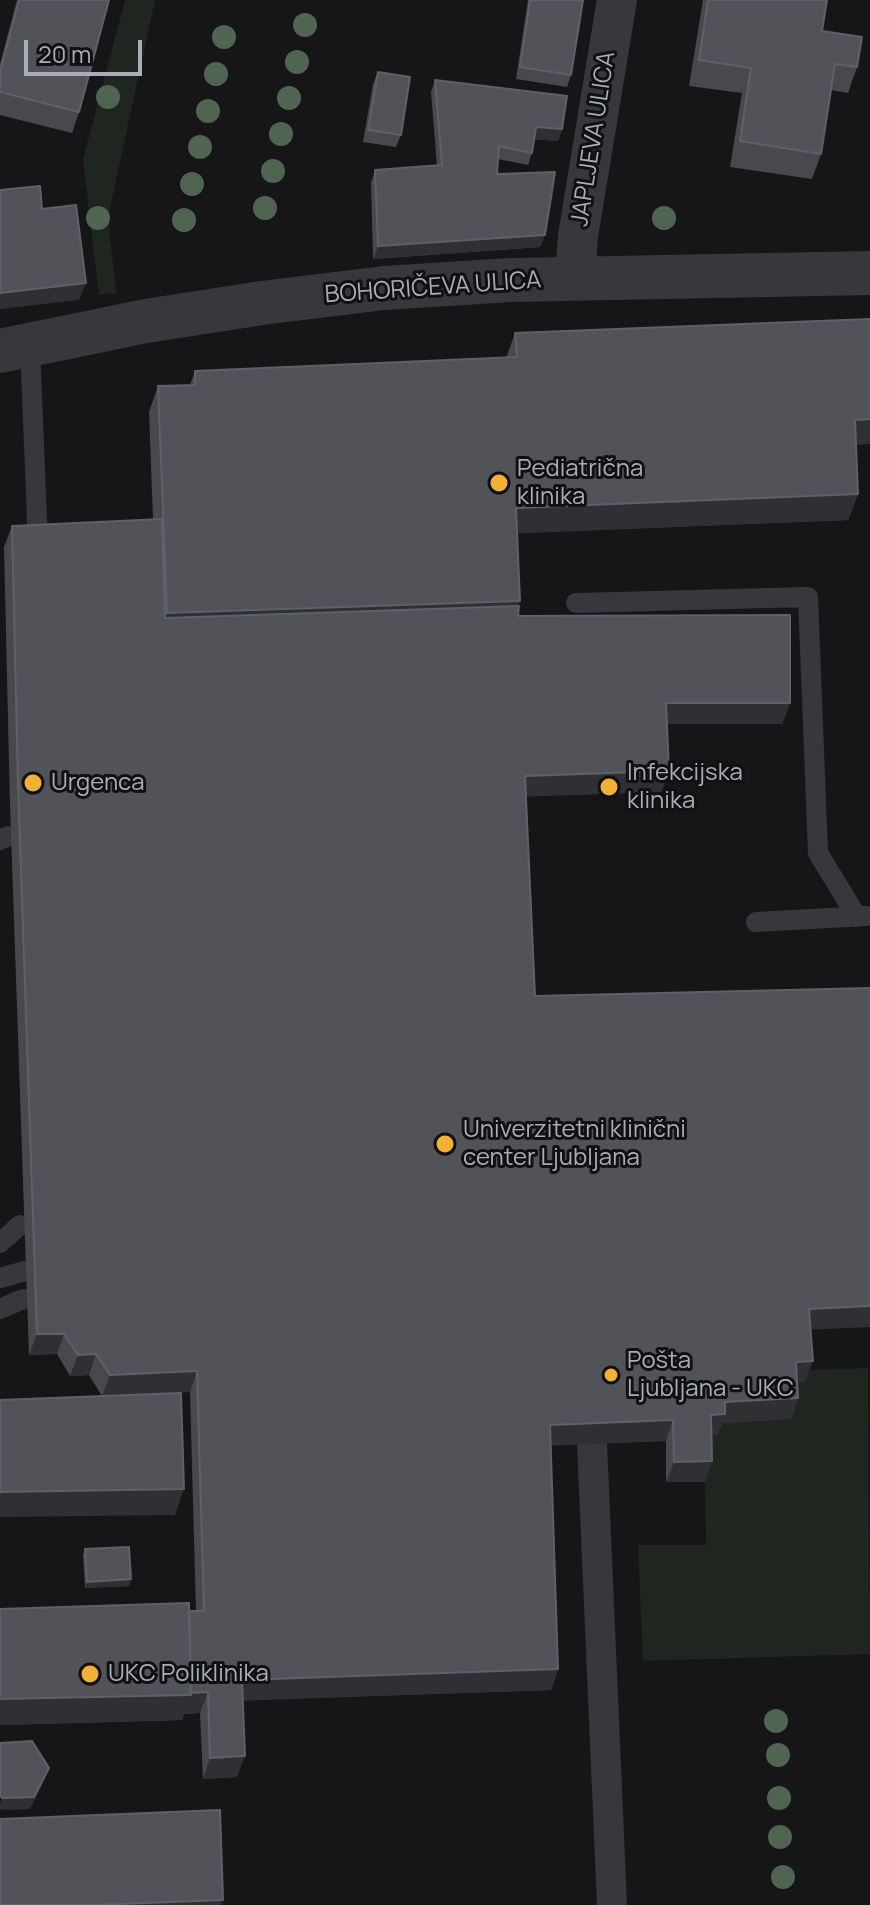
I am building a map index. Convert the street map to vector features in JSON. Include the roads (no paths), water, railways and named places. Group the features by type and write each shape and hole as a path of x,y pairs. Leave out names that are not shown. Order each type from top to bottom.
{"street":[{"name":"JAPLJEVA ULICA","path":"575,279 578,236 617,0"},
{"name":"BOHORIČEVA ULICA","path":"15,348 146,321 321,295 473,282 870,273"},
{"path":"592,1443 612,1905"}],"lane":[{"path":"15,348 38,545"},
{"path":"576,603 808,597 818,853 864,916"},
{"path":"756,922 864,916"},
{"path":"0,1243 20,1225"},
{"path":"0,1278 25,1271"},
{"path":"0,1309 23,1299"}],"place":[{"name":"Pediatrična klinika","path":"499,483"},
{"name":"Urgenca","path":"33,783"},
{"name":"Infekcijska klinika","path":"609,787"},
{"name":"Univerzitetni klinični center Ljubljana","path":"445,1144"},
{"name":"Pošta Ljubljana - UKC","path":"611,1375"},
{"name":"UKC Poliklinika","path":"90,1674"}]}
